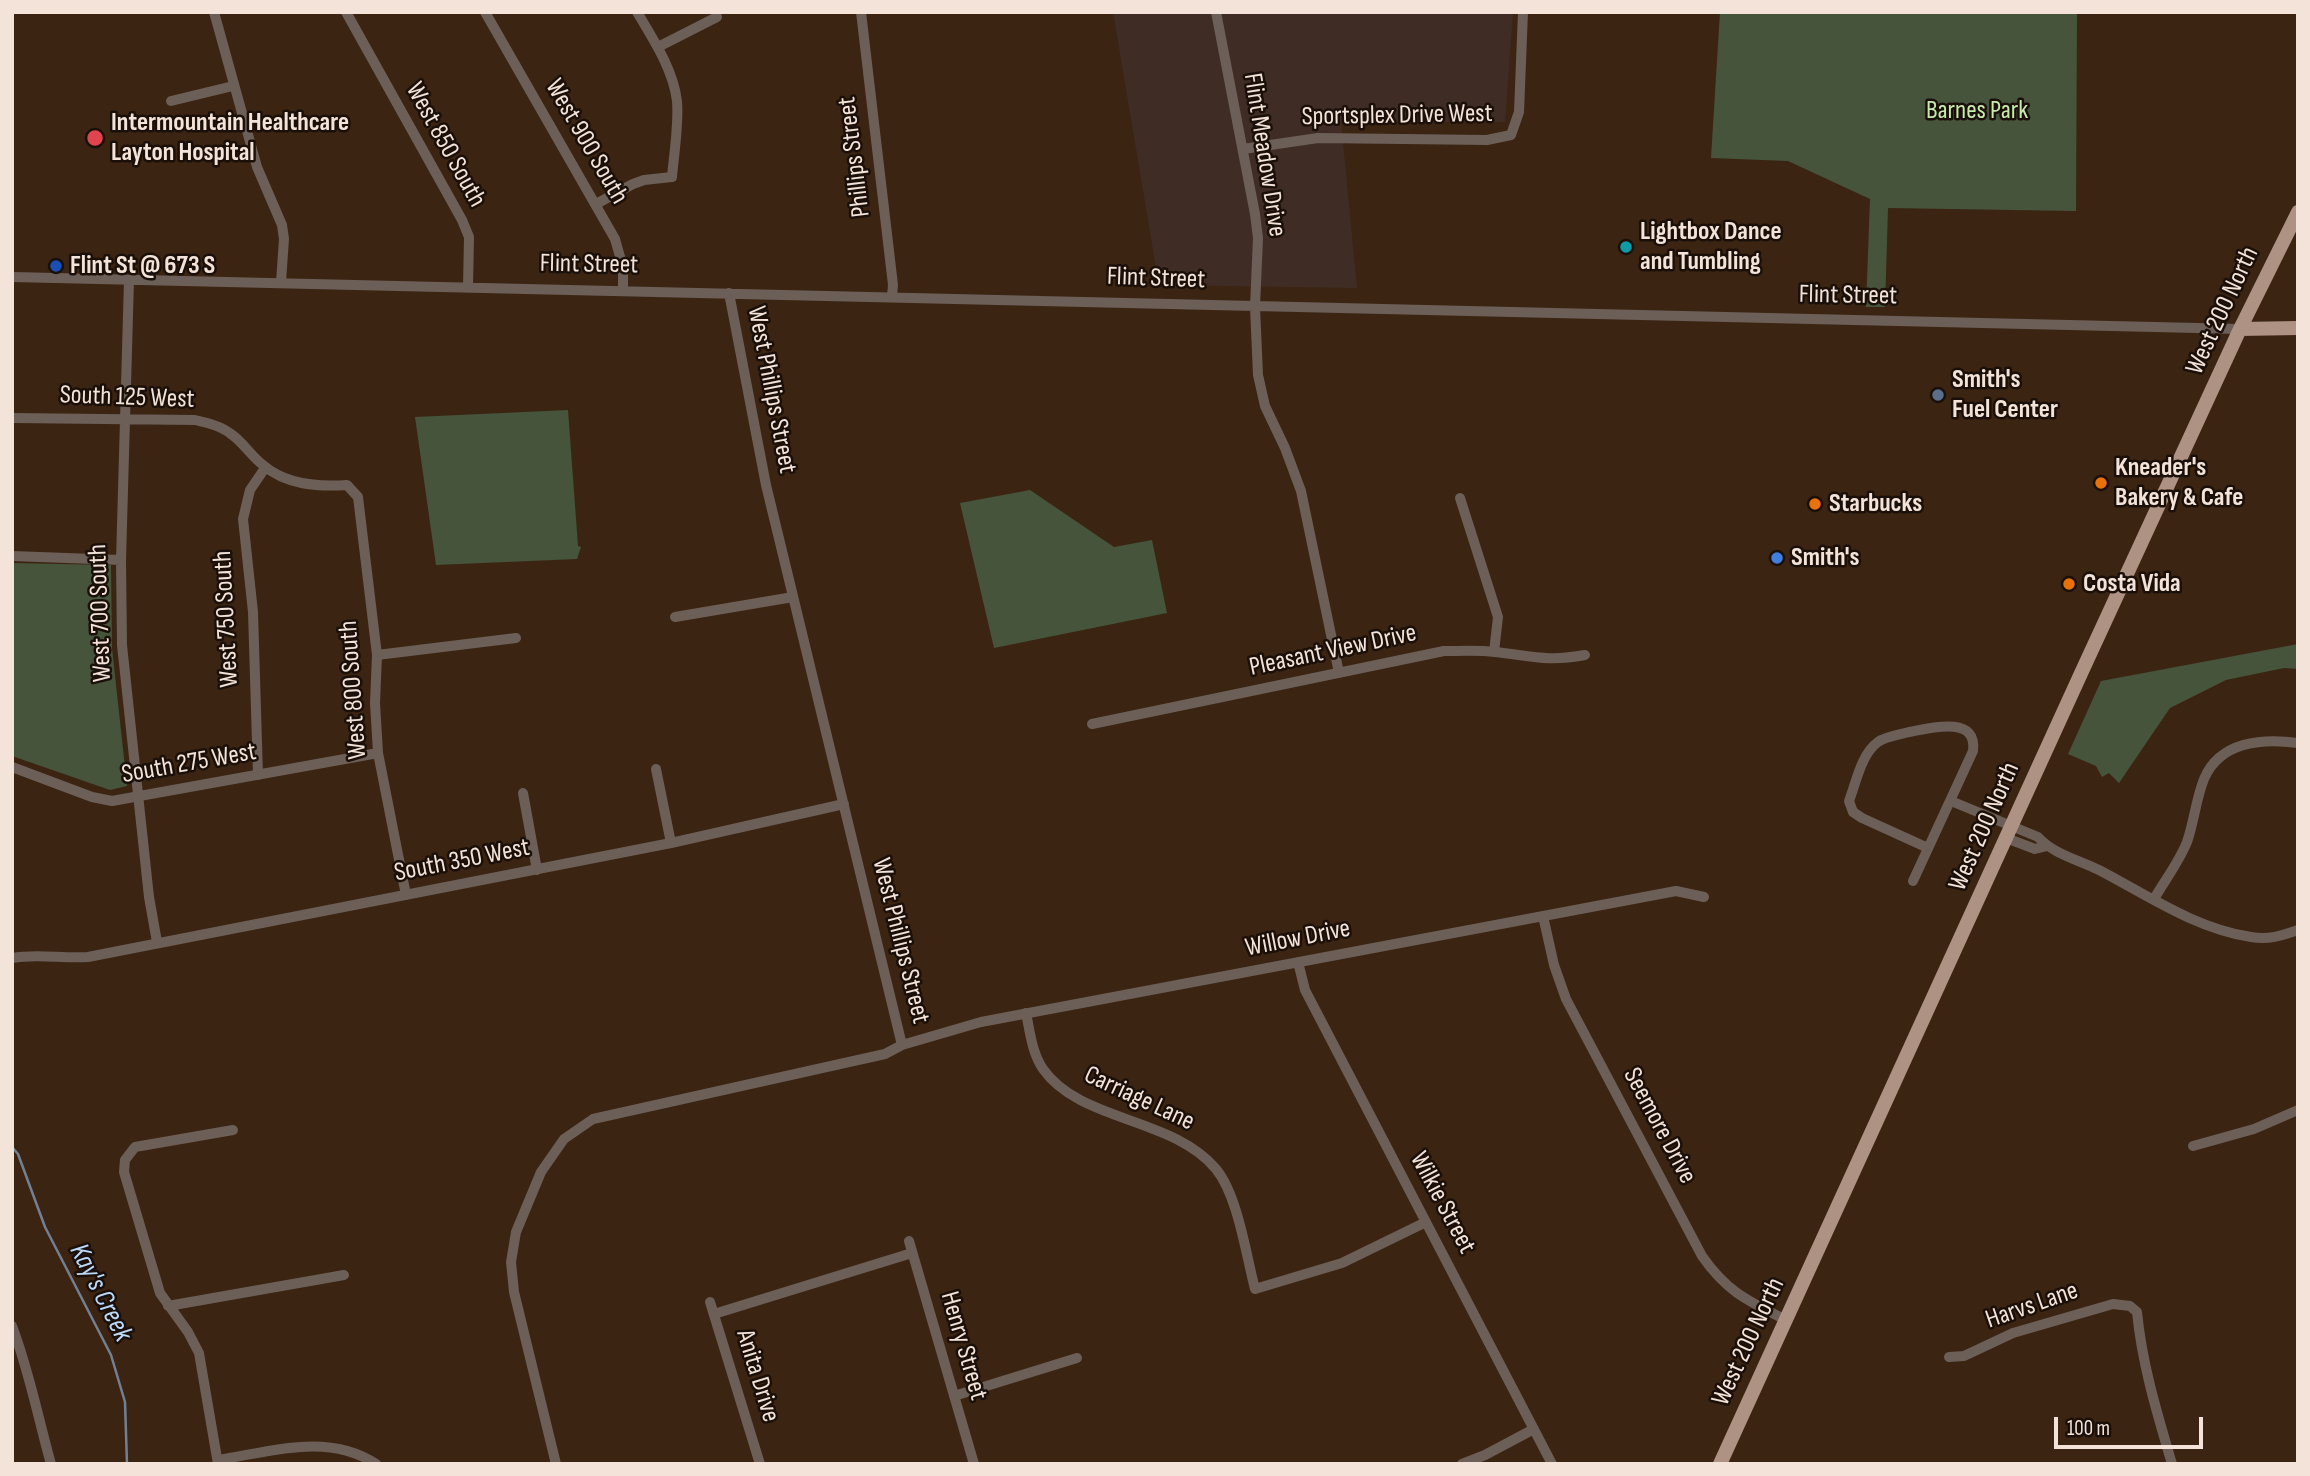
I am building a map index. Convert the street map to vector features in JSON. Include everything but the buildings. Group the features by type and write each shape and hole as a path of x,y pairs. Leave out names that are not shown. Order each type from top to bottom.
{"main road":[{"name":"West 200 North","path":"1720,1464 2240,329 2298,212"},
{"name":"Flint Street","path":"2240,329 2298,328"}],"street":[{"path":"214,12 257,167 282,225 284,239 281,282"},
{"name":"West 850 South","path":"346,12 462,220 469,237 468,288"},
{"name":"West 900 South","path":"485,12 615,239 623,267 623,290"},
{"path":"596,204 644,180 672,177 677,102 672,81 658,47 638,12"},
{"name":"Phillips Street","path":"861,12 893,285 892,296"},
{"name":"Flint Meadow Drive","path":"1216,12 1258,238 1255,307 1260,385 1265,406 1301,491 1339,673"},
{"name":"Sportsplex Drive West","path":"1243,149 1318,138 1487,140 1511,135 1519,113 1523,12"},
{"path":"658,47 716,18"},
{"path":"172,101 233,86"},
{"name":"Flint Street","path":"12,277 2240,329"},
{"name":"West 700 South","path":"129,280 121,560 122,645 137,798 157,942"},
{"name":"West Phillips Street","path":"556,1464 514,1292 511,1262 516,1231 541,1172 564,1139 593,1119 886,1054 902,1045 766,485 729,293"},
{"name":"South 125 West","path":"12,418 195,420 215,425 232,434 265,468 292,481 322,486 347,485"},
{"name":"West 750 South","path":"258,775 253,612 243,519 250,490 265,468"},
{"name":"West 800 South","path":"347,485 358,497 377,655 375,703 378,753 406,895"},
{"path":"1460,498 1498,617 1494,652"},
{"path":"12,556 121,560"},
{"path":"676,617 793,597"},
{"path":"377,655 516,638"},
{"name":"Pleasant View Drive","path":"1091,724 1444,651 1494,652 1559,660 1585,655"},
{"path":"1913,881 1973,751 1974,743 1969,733 1954,725 1881,740 1868,753 1849,801 1850,807 1862,818 1928,848"},
{"path":"2154,899 2185,845 2204,778 2218,759 2236,747 2259,740 2298,743"},
{"name":"South 275 West","path":"12,767 92,797 112,801 378,753"},
{"path":"656,769 671,844"},
{"path":"523,793 537,870"},
{"path":"1951,801 2009,831 2038,836 2047,846 2189,918 2219,930 2263,939 2298,930"},
{"name":"South 350 West","path":"12,958 31,954 88,957 671,844 844,804"},
{"name":"Willow Drive","path":"902,1045 981,1022 1026,1013 1676,891 1704,897"},
{"name":"Seemore Drive","path":"1542,916 1566,999 1702,1256 1717,1277 1741,1298 1786,1320"},
{"name":"Wilkie Street","path":"1298,962 1305,990 1552,1464"},
{"name":"Carriage Lane","path":"1026,1013 1034,1049 1042,1068 1056,1084 1079,1098 1181,1141 1201,1154 1216,1169 1230,1191 1255,1289 1342,1263 1426,1222"},
{"path":"2193,1146 2297,1114"},
{"path":"233,1130 135,1147 125,1160 124,1172 160,1293 188,1332 199,1353 218,1462 318,1445 353,1452 376,1464"},
{"name":"Henry Street","path":"714,1314 779,1294 910,1247 974,1464"},
{"path":"168,1306 344,1275"},
{"name":"Anita Drive","path":"710,1302 760,1464"},
{"name":"Harvs Lane","path":"1950,1357 1964,1356 2013,1332 2113,1304 2130,1306 2137,1312 2138,1333 2146,1370 2172,1464"},
{"path":"14,1334 26,1363 39,1426 51,1464"},
{"path":"954,1396 1077,1358"},
{"path":"1462,1464 1534,1429"}],"shaded area":[{"path":"1113,12 1513,12 1505,122 1341,122 1357,288 1159,285"}],"green space":[{"name":"Barnes Park","path":"1720,12 2077,12 2076,211 1888,208 1885,307 1866,307 1870,199 1788,161 1711,158"},
{"path":"568,410 578,546 581,547 577,559 436,565 415,417"},
{"path":"1030,490 1114,547 1152,540 1167,613 994,648 960,503"},
{"path":"12,563 111,565 112,648 127,786 110,790 12,756"},
{"path":"2298,644 2298,669 2284,668 2226,680 2170,708 2119,783 2109,773 2102,777 2096,766 2068,754 2101,681"}],"waterway":[{"name":"Kay's Creek","path":"12,1147 18,1154 45,1227 111,1355 125,1402 127,1464"}],"place":[{"name":"Intermountain Healthcare Layton Hospital","path":"95,138"},
{"name":"Lightbox Dance and Tumbling","path":"1626,247"},
{"name":"Flint St @ 673 S","path":"56,266"},
{"name":"Smith's Fuel Center","path":"1938,395"},
{"name":"Kneader's Bakery & Cafe","path":"2101,483"},
{"name":"Starbucks","path":"1815,504"},
{"name":"Smith's","path":"1777,558"},
{"name":"Costa Vida","path":"2069,584"}]}
